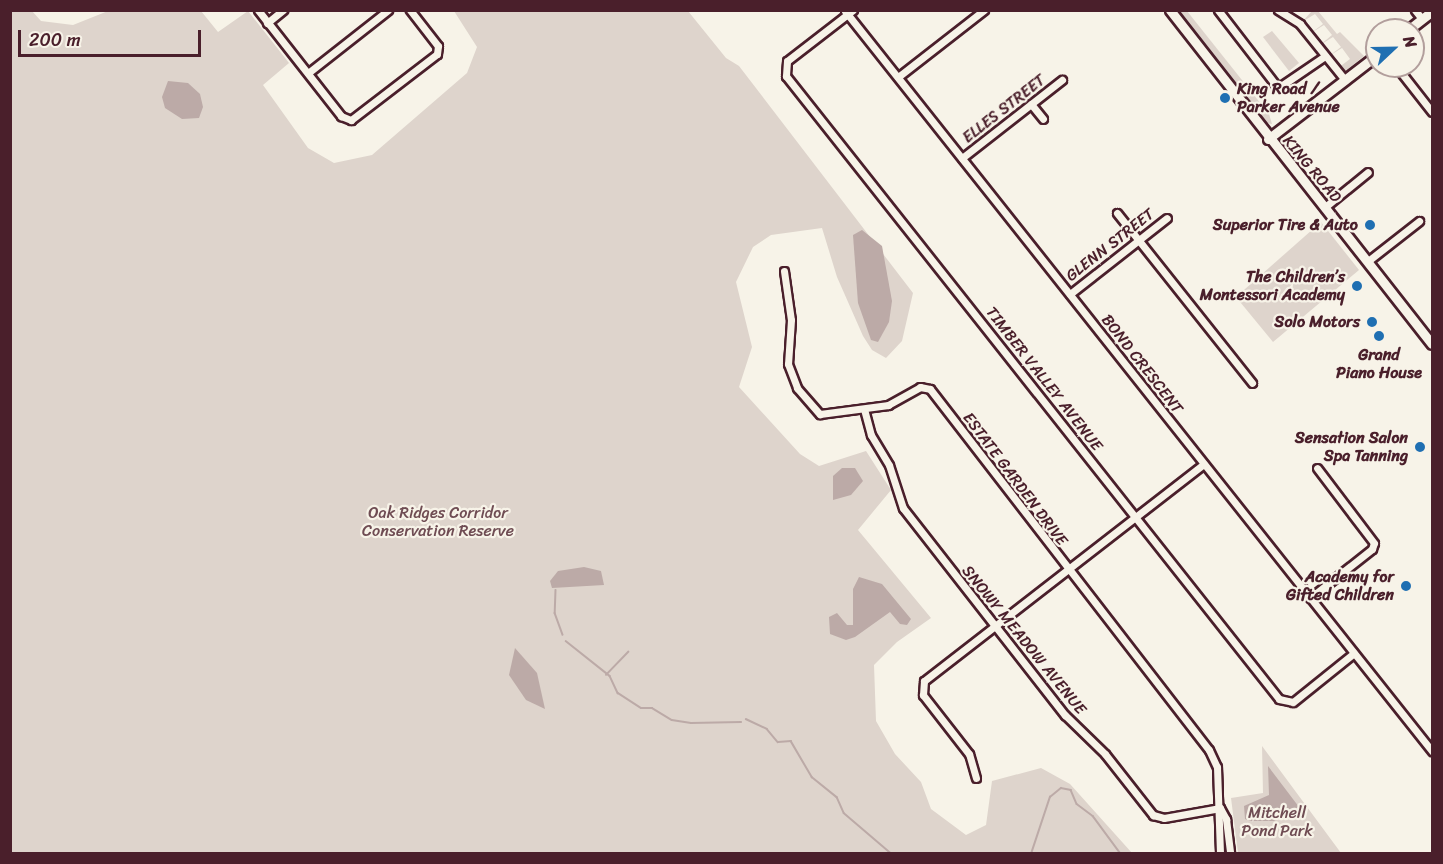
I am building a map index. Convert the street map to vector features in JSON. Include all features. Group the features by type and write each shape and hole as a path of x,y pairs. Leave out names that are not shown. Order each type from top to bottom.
{"main road":[{"name":"KING ROAD","path":"1170,10 1268,140 1325,207 1432,344"},
{"path":"1268,140 1365,64"}],"street":[{"path":"258,10 341,116 355,119 437,54 438,46 410,10"},
{"path":"267,23 283,10"},
{"path":"308,74 388,10"},
{"path":"898,78 984,10"},
{"path":"1218,10 1278,88 1285,87 1325,56"},
{"path":"1278,10 1300,24 1345,80"},
{"name":"BOND CRESCENT","path":"848,12 1432,752"},
{"name":"TIMBER VALLEY AVENUE","path":"848,12 787,61 786,76 1283,703 1295,701 1354,653"},
{"path":"1405,78 1432,112"},
{"name":"ELLES STREET","path":"962,158 1062,80"},
{"path":"1031,104 1043,119"},
{"path":"1325,207 1368,172"},
{"path":"1117,213 1252,383"},
{"name":"GLENN STREET","path":"1070,294 1167,218"},
{"path":"1368,261 1419,221"},
{"name":"ESTATE GARDEN DRIVE","path":"784,271 791,320 788,357 792,379 820,414 893,403 920,387 930,389 1209,750 1217,767 1220,808 1216,820 1220,854"},
{"name":"SNOWY MEADOW AVENUE","path":"864,409 871,435 888,465 903,508 1065,715 1105,754 1155,817 1220,808"},
{"path":"976,778 969,754 929,704 922,688 924,681 1204,464"},
{"path":"1310,598 1372,549 1374,543 1317,468"},
{"name":"ESTATE GARDEN DRIVE","path":"1220,808 1226,819 1230,854"}],"green space":[{"name":"Oak Ridges Corridor Conservation Reserve","path":"10,11 32,11 41,21 73,25 108,11 201,11 218,32 248,11 289,63 263,85 308,148 334,163 372,155 467,73 477,47 454,11 688,11 726,58 739,66 913,293 902,341 886,358 872,350 863,336 837,277 822,228 771,235 753,247 736,282 752,347 739,387 800,454 819,466 866,451 891,490 858,530 931,618 897,642 874,665 876,721 895,754 921,782 931,809 966,835 986,825 992,781 1041,768 1070,784 1132,853 11,853"},
{"path":"1178,11 1187,11 1269,114 1272,124 1267,123"},
{"path":"1312,11 1318,11 1337,34 1340,32 1364,56 1344,72 1338,68 1350,59 1342,48 1329,56 1341,47 1333,37 1320,45 1332,35 1324,25 1311,33 1323,24 1315,14 1302,22"},
{"path":"1272,31 1299,63 1289,71 1263,37"},
{"path":"1321,222 1359,270 1273,342 1236,297"},
{"name":"Mitchell Pond Park","path":"1262,746 1341,853 1238,853 1231,798 1263,793"}],"shaded area":[{"path":"168,81 188,83 200,94 203,107 199,118 182,119 165,108 162,97"},
{"path":"862,230 882,246 892,301 889,322 878,342 871,340 858,303 853,235"},
{"path":"842,468 855,468 863,481 851,495 833,500 833,476"},
{"path":"584,567 601,571 604,585 552,588 550,581 558,571"},
{"path":"859,577 882,584 911,619 907,625 900,624 890,612 855,637 846,640 830,634 829,617 837,613 847,625 853,625 853,589"},
{"path":"515,648 537,673 545,709 526,700 509,675"},
{"path":"1268,766 1299,807 1295,814 1274,821 1250,821 1245,819 1244,806 1269,795"}],"waterway":[{"path":"556,590 555,613 563,635"},
{"path":"566,641 610,676 618,693 641,708 652,708 672,720 691,723 741,722"},
{"path":"606,675 628,652"},
{"path":"746,719 767,729 778,742 791,741 812,777 837,797 844,813 892,854"},
{"path":"1031,854 1050,797 1061,788 1071,790 1077,804 1093,816 1121,854"}],"place":[{"name":"King Road / Parker Avenue","path":"1225,98"},
{"name":"Superior Tire & Auto","path":"1370,225"},
{"name":"The Children’s Montessori Academy","path":"1357,286"},
{"name":"Solo Motors","path":"1372,322"},
{"name":"Grand Piano House","path":"1379,336"},
{"name":"Sensation Salon Spa Tanning","path":"1420,447"},
{"name":"Academy for Gifted Children","path":"1406,586"}]}
